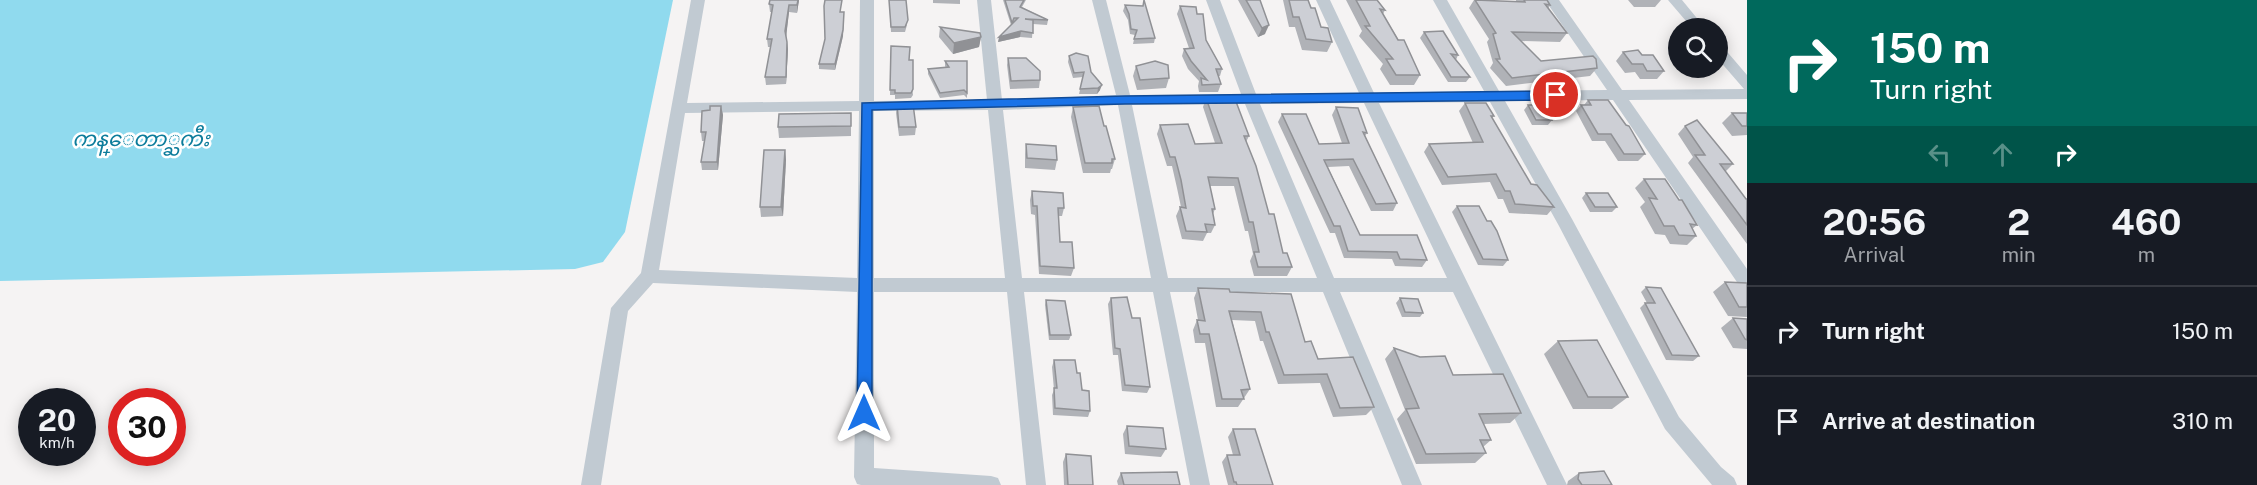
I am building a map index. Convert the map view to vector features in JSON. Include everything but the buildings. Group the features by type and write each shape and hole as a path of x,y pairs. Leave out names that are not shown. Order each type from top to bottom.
{"street":[{"path":"591,485 620,308 649,276 681,108 698,0"},
{"path":"867,0 864,477 991,485"},
{"path":"984,0 1036,485"},
{"path":"1099,0 1125,100 1200,485"},
{"path":"1213,0 1251,100 1412,485"},
{"path":"1323,0 1458,285 1557,485"},
{"path":"1440,0 1495,96 1672,423 1714,474 1727,485"},
{"path":"1552,0 1747,283"},
{"path":"1675,0 1690,18"},
{"path":"1728,62 1747,85"},
{"path":"681,108 996,105 1125,100 1747,94"},
{"path":"649,276 865,285 1161,287 1458,285"}],"water":[{"name":"ကန္ေတာ္ႀကီး","path":"0,0 673,0 625,232 603,262 575,269 0,281"}],"route":[{"path":"864,413 866,106 996,105 1125,100 1556,95"}]}
